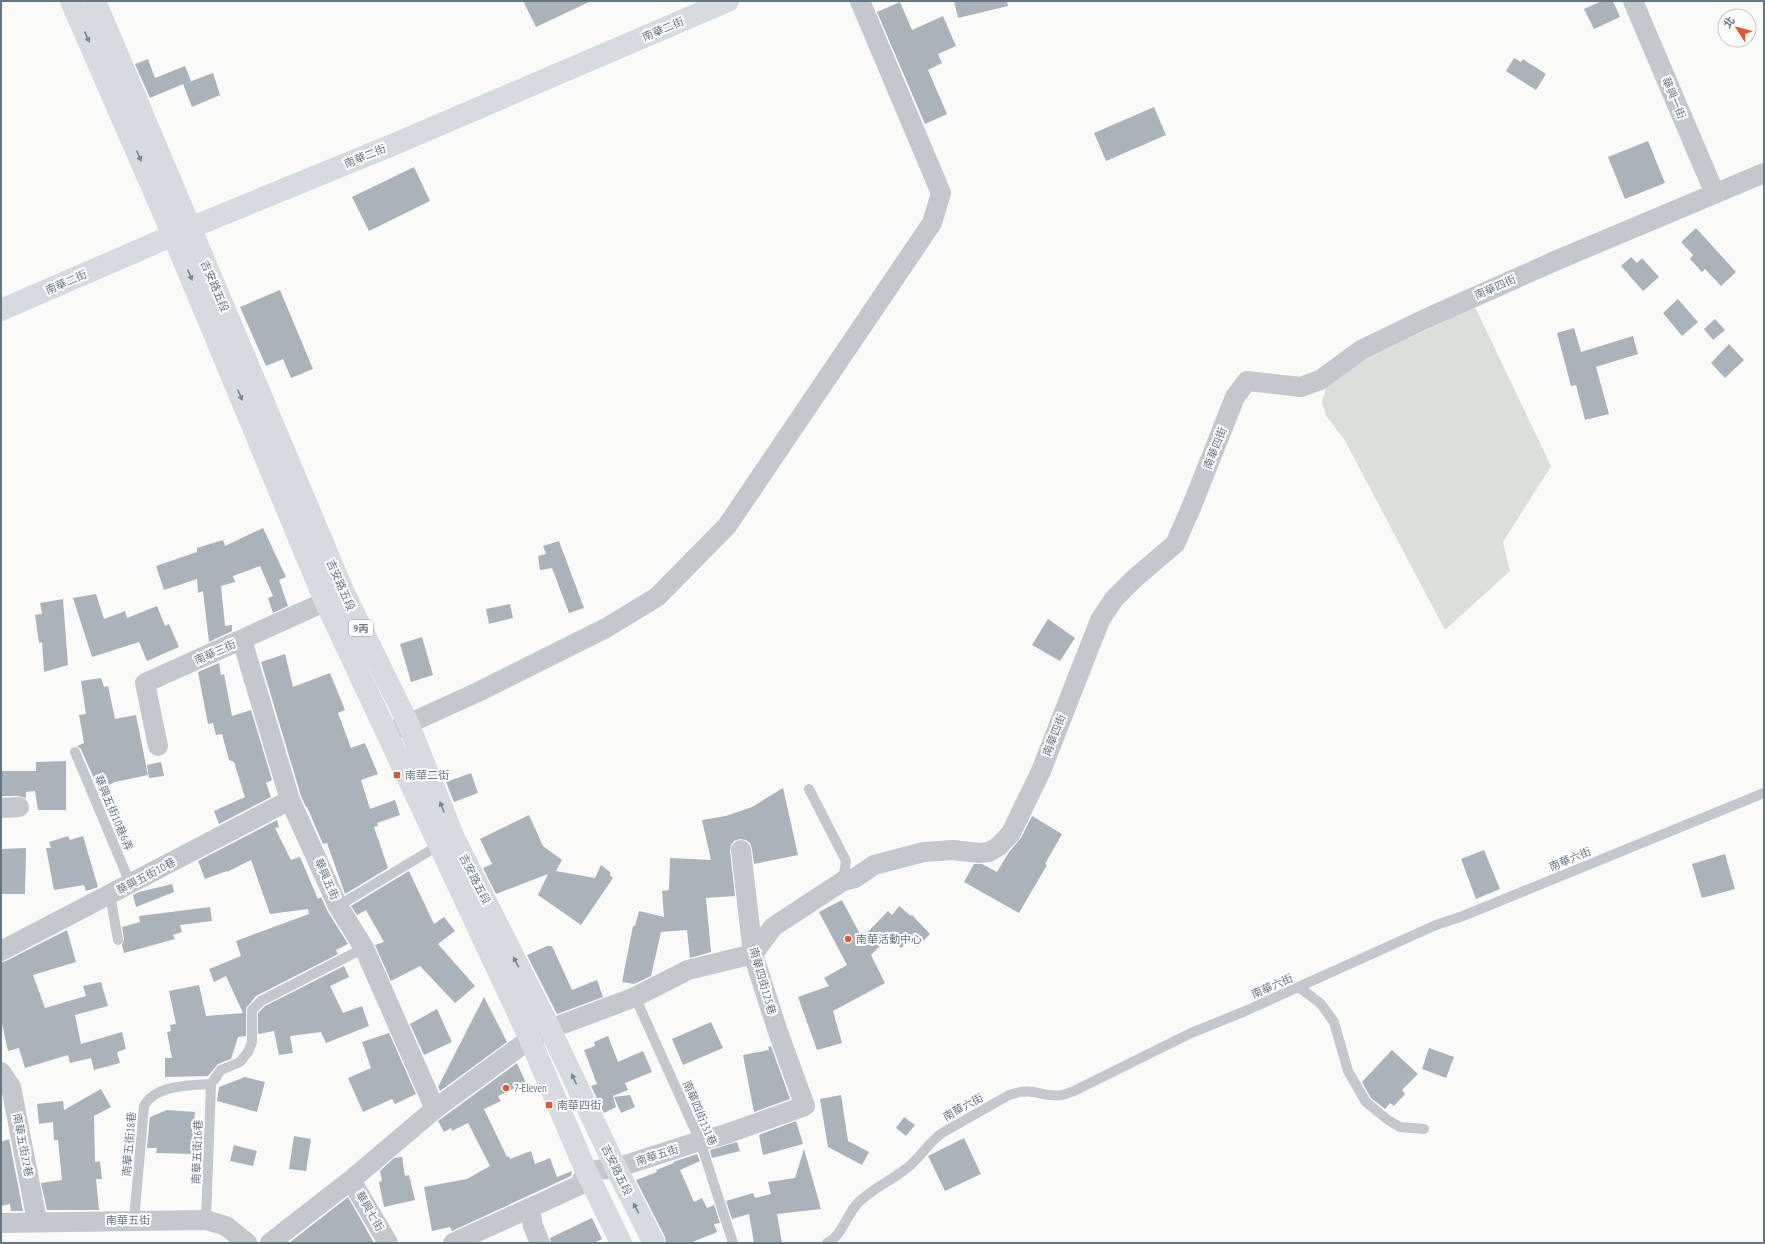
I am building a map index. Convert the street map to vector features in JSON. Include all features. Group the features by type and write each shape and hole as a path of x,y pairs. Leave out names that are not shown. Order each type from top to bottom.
{"main road":[{"name":"吉安路五段","path":"71,1 182,231"},
{"name":"吉安路五段","path":"95,1 182,231 335,597 388,733 550,1029 616,1168 654,1243"},
{"name":"南華二街","path":"1,310 182,231 397,143 728,1"},
{"name":"吉安路五段","path":"335,597 408,723 447,842 586,1171 621,1243"}],"street":[{"path":"388,733 478,692 599,632 657,597 727,526 932,223 940,193 860,1"},
{"name":"華興一街","path":"1633,1 1715,194"},
{"name":"南華四街","path":"753,954 773,927 843,881 855,878 874,866 924,852 953,850 979,853 989,852 999,846 1010,832 1041,771 1100,620 1114,599 1135,578 1175,544 1191,508 1235,397 1247,381 1301,387 1320,380 1361,350 1424,319 1555,261 1764,173"},
{"name":"南華三街","path":"158,746 145,683 335,597"},
{"name":"華興五街","path":"242,640 290,800 338,906 364,948 435,1109"},
{"name":"華興五街10巷","path":"1,950 110,895 130,883 290,800"},
{"name":"南華四街125巷","path":"741,850 753,954 778,1032 806,1106"},
{"path":"270,1243 351,1180 435,1109 530,1039 550,1029 635,997 688,970 753,954"},
{"name":"南華五街22巷","path":"1,1072 11,1087 37,1221"},
{"name":"南華五街","path":"586,1171 616,1168 700,1141 723,1136 806,1106"},
{"path":"453,1243 580,1185 586,1171"},
{"name":"華興七街","path":"351,1180 388,1243"},
{"path":"530,1208 533,1226 540,1243"},
{"name":"南華五街","path":"1,1223 37,1221 206,1220 226,1226 247,1243"}],"lane":[{"name":"華興五街10巷6弄","path":"75,752 130,883"},
{"path":"809,789 846,861 843,881"},
{"name":"南華六街","path":"827,1243 838,1234 857,1204 908,1168 933,1140 942,1133 1019,1091 1030,1090 1062,1095 1074,1091 1191,1033 1299,987 1436,925 1463,916 1764,792"},
{"path":"338,906 447,842"},
{"path":"110,895 118,940"},
{"path":"211,1084 221,1070 240,1062 248,1052 252,1042 252,1010 261,1001 364,948"},
{"path":"1299,987 1321,1004 1334,1022 1348,1071 1366,1102 1388,1120 1400,1127 1424,1129"},
{"name":"南華四街131巷","path":"635,997 700,1141 733,1243"},
{"name":"南華五街18巷","path":"134,1220 144,1106 146,1101 150,1097 177,1086 211,1084"},
{"name":"南華五街16巷","path":"206,1220 211,1084"}],"shaded area":[{"path":"1475,307 1551,466 1503,542 1510,571 1445,630 1344,439 1326,416 1322,402 1328,380 1365,359"}],"building":[{"path":"523,1 591,1 536,27"},
{"path":"954,1 1007,1 1008,6 958,18"},
{"path":"1602,1 1613,1 1620,17 1594,29 1584,9"},
{"path":"900,2 912,30 943,16 956,46 938,54 942,63 928,70 947,114 925,124 877,12"},
{"path":"1514,58 1521,62 1523,59 1546,74 1536,90 1506,71"},
{"path":"148,59 155,78 185,66 191,81 184,84 213,73 220,95 192,107 183,84 150,98 135,64"},
{"path":"1154,107 1166,135 1106,161 1094,133"},
{"path":"1648,141 1665,183 1625,199 1608,157"},
{"path":"414,167 430,201 369,231 352,197"},
{"path":"1696,228 1736,272 1721,286 1705,269 1702,272 1690,259 1693,255 1681,242"},
{"path":"1631,257 1637,263 1642,258 1659,277 1643,291 1621,266"},
{"path":"280,290 313,369 291,378 283,359 266,366 240,307"},
{"path":"1678,299 1698,322 1682,336 1663,313"},
{"path":"1715,319 1725,330 1713,340 1704,329"},
{"path":"1574,328 1581,352 1633,336 1638,354 1596,367 1609,414 1585,420 1576,385 1571,386 1557,333"},
{"path":"1729,344 1744,360 1725,378 1711,363"},
{"path":"263,528 286,577 279,580 288,606 273,613 268,598 273,596 260,566 233,576 235,582 221,586 225,626 232,625 232,631 209,642 203,591 198,593 197,579 164,590 156,566 197,552 197,548 223,540 225,546"},
{"path":"559,541 584,608 569,613 552,568 540,570 538,556 546,554 543,546"},
{"path":"96,594 104,619 125,611 127,618 157,606 165,626 169,624 179,647 147,661 139,642 92,657 73,598"},
{"path":"63,599 68,665 44,672 42,642 39,643 35,615 42,614 40,603"},
{"path":"510,604 513,618 489,624 486,609"},
{"path":"1048,619 1075,638 1060,661 1032,645"},
{"path":"422,637 433,675 411,682 400,644"},
{"path":"285,654 293,687 330,673 345,710 338,713 351,748 365,743 378,774 361,780 370,809 395,800 400,815 377,823 378,826 374,827 388,868 345,894 327,843 323,844 301,796 261,662"},
{"path":"219,663 221,675 224,674 232,716 251,710 272,780 266,783 271,797 219,824 214,811 245,797 234,762 229,760 222,734 216,735 213,723 208,724 198,672"},
{"path":"101,678 104,687 108,686 115,719 136,715 148,775 115,782 99,790 81,749 77,746 84,743 79,715 86,714 81,681"},
{"path":"66,761 66,810 38,810 35,791 26,792 26,798 18,796 1,796 1,771 36,771 36,762"},
{"path":"161,762 164,776 149,778 147,765"},
{"path":"471,773 478,793 454,802 446,782"},
{"path":"783,788 798,855 754,864 750,843 746,840 740,839 734,841 731,845 730,851 735,896 706,898 711,952 690,958 687,930 661,932 651,976 634,984 622,982 633,926 635,926 639,911 664,917 662,891 669,890 670,858 711,860 702,820 726,816 752,807"},
{"path":"529,815 543,846 562,860 556,871 595,878 601,865 610,872 610,875 613,878 581,925 538,895 548,874 496,894 483,868 492,864 480,839"},
{"path":"1032,816 1062,834 1045,864 1047,865 1019,913 964,882 974,864 982,864 997,872 1009,852 1021,838"},
{"path":"277,820 279,827 275,828 291,860 300,857 318,899 321,897 328,912 348,944 336,950 338,954 256,996 246,1008 246,1036 238,1037 231,1059 218,1064 208,1076 165,1077 165,1058 172,1058 167,1032 171,1031 170,1025 176,1024 169,991 199,985 206,1016 243,1013 226,976 214,982 209,969 241,956 236,941 309,914 308,909 270,914 251,860 227,872 205,879 198,861"},
{"path":"68,836 70,840 83,836 98,887 86,891 84,885 54,890 46,848 51,848 49,842"},
{"path":"26,848 25,894 1,894 1,849"},
{"path":"1484,850 1500,889 1476,899 1461,859"},
{"path":"1725,854 1735,889 1702,898 1692,864"},
{"path":"409,871 434,924 444,917 455,931 438,944 475,986 455,1003 420,966 391,981 375,945 384,942 366,910 357,915 351,906"},
{"path":"172,884 174,892 136,907 133,895 139,892"},
{"path":"842,900 862,938 888,911 892,915 899,906 911,916 912,915 930,934 917,947 910,940 901,948 890,936 871,955 885,983 833,1011 842,1043 817,1050 798,997 829,986 824,978 847,965 819,912"},
{"path":"210,907 212,921 180,925 182,932 173,935 175,939 124,953 122,945 124,939 122,927 140,922 139,916"},
{"path":"67,930 76,962 33,975 45,1008 86,996 83,986 101,982 108,1006 75,1015 81,1044 122,1032 126,1049 117,1052 120,1063 94,1070 91,1058 70,1063 68,1055 25,1068 19,1048 8,1051 1,1019 1,962 6,961"},
{"path":"547,946 552,946 572,990 597,980 603,997 557,1014 527,955"},
{"path":"344,966 349,977 330,986 343,1013 362,1006 369,1026 326,1043 321,1032 290,1036 293,1053 279,1055 274,1031 258,1034 258,1013 265,1006"},
{"path":"484,997 507,1042 440,1091 438,1087"},
{"path":"437,1009 452,1042 424,1055 410,1024"},
{"path":"711,1022 723,1048 683,1065 672,1039"},
{"path":"389,1033 416,1094 395,1104 392,1099 363,1112 348,1078 371,1068 362,1042"},
{"path":"608,1036 618,1062 643,1051 652,1072 625,1083 628,1090 613,1096 616,1107 604,1113 591,1086 597,1084 584,1050 595,1046 594,1042"},
{"path":"771,1046 790,1099 754,1112 743,1055 769,1050 768,1047"},
{"path":"1429,1048 1454,1057 1446,1078 1422,1069"},
{"path":"1392,1050 1418,1074 1402,1090 1405,1094 1394,1106 1390,1103 1385,1109 1371,1098 1362,1082"},
{"path":"517,1063 526,1083 498,1096 501,1101 484,1109 507,1157 509,1156 510,1159 531,1151 535,1164 550,1158 557,1177 572,1171 571,1176 452,1231 450,1227 432,1231 424,1187 467,1179 490,1166 468,1123 452,1131 451,1128 444,1132 438,1121"},
{"path":"245,1077 265,1082 257,1112 217,1101 219,1087"},
{"path":"101,1089 111,1107 94,1116 95,1162 100,1161 102,1179 96,1179 99,1210 47,1210 41,1183 62,1180 58,1140 54,1140 53,1122 39,1124 37,1104 63,1101 64,1110"},
{"path":"630,1095 635,1107 621,1113 614,1097"},
{"path":"841,1095 848,1141 869,1152 862,1165 828,1147 820,1099"},
{"path":"167,1110 195,1112 191,1154 156,1153 157,1148 147,1148 150,1117"},
{"path":"904,1117 915,1125 906,1136 896,1128"},
{"path":"796,1121 803,1144 763,1155 759,1135"},
{"path":"294,1136 311,1139 306,1171 289,1169"},
{"path":"964,1138 981,1174 945,1191 928,1156"},
{"path":"9,1139 23,1211 11,1211 10,1204 1,1206 1,1142"},
{"path":"737,1142 740,1151 712,1158 710,1150"},
{"path":"234,1145 257,1151 253,1166 230,1161"},
{"path":"804,1149 821,1209 777,1214 782,1243 754,1243 749,1214 732,1219 726,1201 753,1193 755,1198 771,1194 768,1182 795,1178"},
{"path":"697,1154 700,1161 680,1170 694,1202 702,1198 707,1208 714,1205 720,1223 714,1224 717,1232 690,1243 666,1243 665,1237 636,1180 657,1172 656,1170 674,1163 673,1162"},
{"path":"402,1157 405,1176 409,1175 415,1200 384,1207 379,1182 382,1181 380,1171 394,1158"},
{"path":"348,1197 374,1243 289,1243"},
{"path":"592,1218 602,1239 594,1243 551,1243 550,1238"}],"place":[{"name":"南華二街","path":"397,775"},
{"name":"南華活動中心","path":"848,939"},
{"name":"7-Eleven","path":"506,1088"},
{"name":"南華四街","path":"549,1105"}]}
